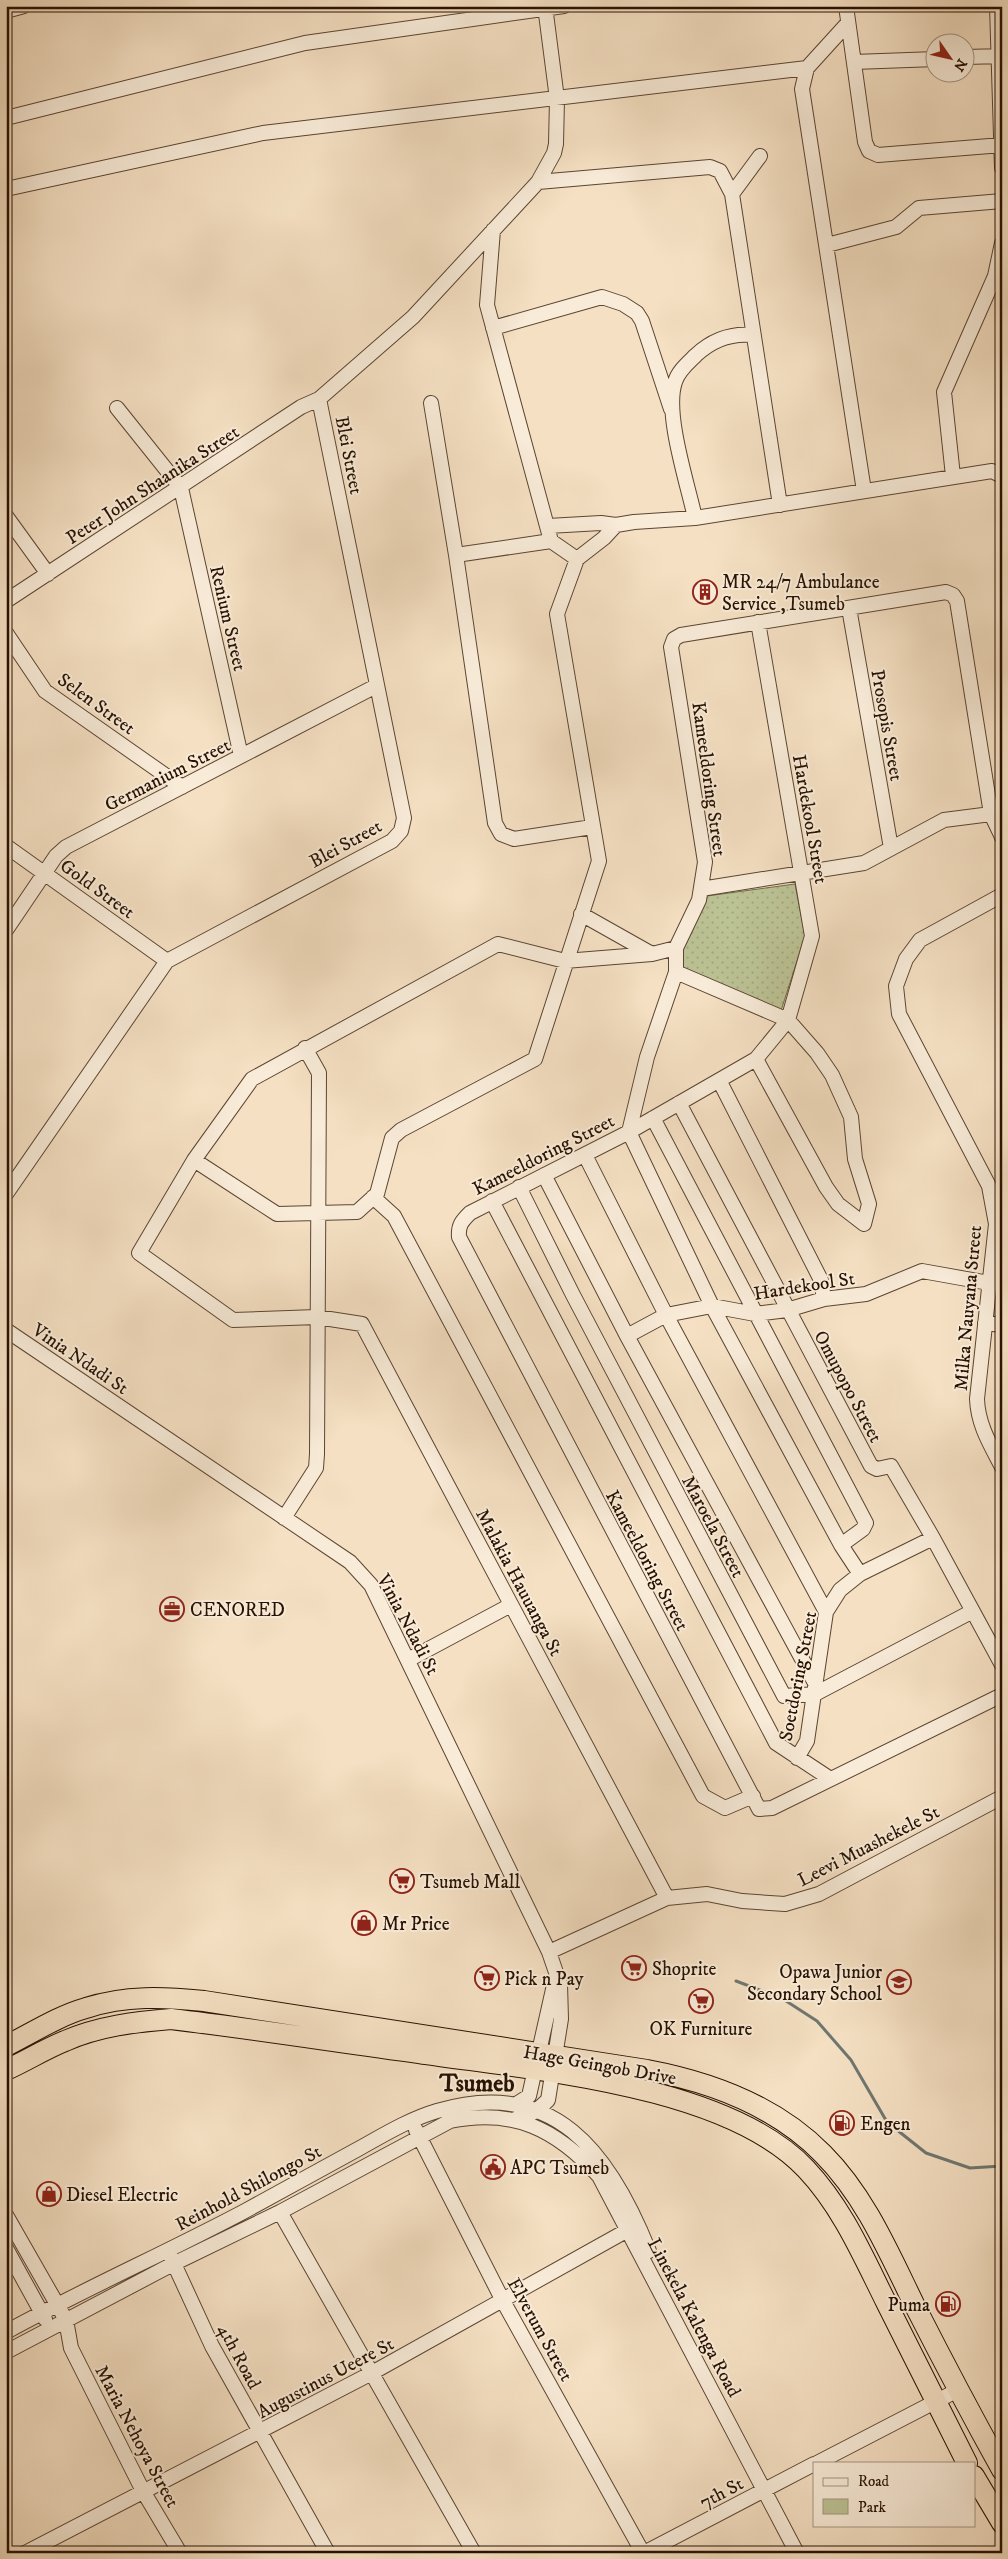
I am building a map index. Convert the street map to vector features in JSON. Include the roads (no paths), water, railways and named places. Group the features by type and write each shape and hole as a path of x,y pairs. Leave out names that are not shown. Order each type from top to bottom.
{"highway":[{"name":"Hage Geingob Drive","path":"6,2046 86,2008 120,2000 164,1997 204,2001 545,2063 712,2110 759,2133 804,2167 821,2186 848,2226 966,2462"},
{"name":"Hage Geingob Drive","path":"6,2070 66,2040 102,2028 135,2022 171,2019 545,2063 674,2075 733,2095 774,2115 792,2127 823,2153 868,2214 958,2390 1002,2470"},
{"path":"976,2479 1002,2523"}],"street":[{"path":"6,11 24,6"},
{"path":"6,118 306,43 545,7 564,6"},
{"path":"846,6 847,24 865,142 869,151 878,155 1001,145"},
{"path":"997,6 1002,168"},
{"name":"Peter John Shaanika Street","path":"6,601 181,488 301,407 319,399 414,317 538,182 554,154 557,99 545,7"},
{"path":"847,24 807,68 802,89 864,491"},
{"path":"976,57 1000,56"},
{"path":"854,62 926,58"},
{"path":"6,189 263,133 807,68"},
{"path":"732,194 760,156"},
{"path":"538,182 710,167 720,171 732,194 752,335 780,505"},
{"path":"827,245 896,227 919,208 1002,201"},
{"path":"493,230 487,305 551,542"},
{"path":"953,476 944,392 995,276 1002,243"},
{"path":"493,328 602,298 623,304 637,313 642,321 671,410 696,518"},
{"path":"671,410 674,382 681,370 700,351 723,337 752,335"},
{"name":"Blei Street","path":"6,1194 167,960 392,841 401,831 404,818 319,399"},
{"path":"431,403 456,555 495,822 501,834 514,838 592,827"},
{"path":"117,408 181,488"},
{"path":"548,526 601,523 616,525 696,518 953,476 992,471 1002,476"},
{"name":"Renium Street","path":"181,488 241,756"},
{"path":"6,516 48,574"},
{"path":"194,1160 277,1214 357,1212 377,1194 392,1138 401,1130 535,1059 599,861 557,614 577,560 604,538 616,525"},
{"path":"456,555 551,542 577,560"},
{"name":"Kameeldoring Street","path":"1002,837 991,814 957,602 953,595 946,592 680,635 674,639 671,647 705,862 699,900 676,948 676,972 647,1057 629,1132 470,1213 460,1223 459,1237 684,1670 759,1809 766,1810 1002,1695"},
{"name":"Prosopis Street","path":"849,608 890,848"},
{"name":"Hardekool Street","path":"758,622 812,936 788,1020"},
{"name":"Selen Street","path":"6,633 45,691 182,787"},
{"name":"Germanium Street","path":"6,930 56,856 66,847 376,686"},
{"path":"701,888 864,863 944,820 991,814"},
{"name":"Gold Street","path":"6,846 167,960"},
{"name":"Milka Nauyana Street","path":"1002,895 920,940 906,959 896,986 898,1014 996,1186 996,1224 985,1323 978,1414 1002,1467"},
{"path":"582,914 652,954"},
{"path":"317,1317 233,1320 140,1254 140,1250 194,1160 252,1079 305,1048 498,944 565,962 652,954 676,948"},
{"path":"676,972 788,1020 818,1053 832,1076 851,1117 855,1159 869,1204 864,1224 838,1204 826,1188 756,1059"},
{"path":"788,1020 756,1059 720,1082 629,1132 712,1306 841,1546 860,1574"},
{"path":"284,1518 316,1468 320,1073 305,1048"},
{"path":"720,1082 820,1280 824,1299"},
{"name":"Omupopo Street","path":"679,1103 871,1466 877,1469 890,1466 933,1538 971,1612 1002,1665"},
{"path":"653,1118 866,1523 863,1529 841,1546"},
{"path":"585,1155 666,1315 826,1612"},
{"path":"544,1175 627,1336 815,1688"},
{"name":"Maroela Street","path":"519,1187 573,1295 782,1692 788,1697 815,1688 971,1612"},
{"path":"373,1197 394,1216 703,1796 725,1808 753,1796"},
{"path":"492,1201 776,1743 829,1778"},
{"name":"Hardekool St","path":"627,1336 666,1315 712,1306 755,1314 787,1310 824,1299 866,1294 922,1271 989,1283"},
{"name":"Malakia Hauuanga St","path":"317,1317 362,1324 667,1898"},
{"path":"985,1323 1002,1325"},
{"name":"Vinia Ndadi St","path":"6,1330 356,1568 371,1586 557,1972 545,2063"},
{"name":"Soetdoring Street","path":"797,1758 805,1747 826,1612 840,1590 860,1574 933,1538"},
{"path":"408,1660 512,1605"},
{"name":"Leevi Muashekele St","path":"549,1952 667,1898 707,1894 742,1901 785,1904 819,1894 1002,1797"},
{"path":"545,2063 550,2112 595,2152 609,2171 634,2228"},
{"path":"529,2110 545,2063"},
{"path":"529,2110 548,2100"},
{"name":"Reinhold Shilongo St","path":"67,2328 171,2258 412,2120 459,2105 482,2102 529,2110"},
{"path":"529,2110 558,2120"},
{"name":"Reinhold Shilongo St","path":"6,2332 57,2305 280,2212 450,2121 471,2116 492,2116 510,2119 529,2110"},
{"name":"Linekela Kalenga Road","path":"529,2110 547,2132 582,2158 599,2176 634,2228 674,2317 797,2553"},
{"name":"Elverum Street","path":"412,2120 503,2301 644,2553"},
{"path":"280,2212 370,2374 474,2553"},
{"name":"Maria Nehoya Street","path":"6,2215 57,2305 67,2328 71,2348 143,2491 180,2553"},
{"name":"Augustinus Ueere St","path":"25,2553 227,2447 260,2433 634,2228"},
{"path":"6,2248 51,2328"},
{"name":"4th Road","path":"171,2258 212,2346 328,2553"},
{"path":"6,2352 51,2328 67,2328"},
{"name":"7th St","path":"818,2462 958,2390"},
{"name":"7th St","path":"644,2553 813,2465"}],"waterway":[{"path":"736,1981 783,1999 817,2021 851,2060 887,2122 926,2153 970,2168 1002,2166"}],"place":[{"name":"MR 24/7 Ambulance Service ,Tsumeb","path":"705,592"},
{"name":"CENORED","path":"172,1609"},
{"name":"Tsumeb Mall","path":"402,1881"},
{"name":"Mr Price","path":"364,1923"},
{"name":"Shoprite","path":"634,1968"},
{"name":"Pick n Pay","path":"487,1978"},
{"name":"Opawa Junior Secondary School","path":"899,1982"},
{"name":"OK Furniture","path":"701,2001"},
{"name":"Engen","path":"842,2123"},
{"name":"APC Tsumeb","path":"493,2167"},
{"name":"Diesel Electric","path":"49,2194"},
{"name":"Puma","path":"948,2304"}],"district":[{"name":"Tsumeb","path":"477,2083"}]}
